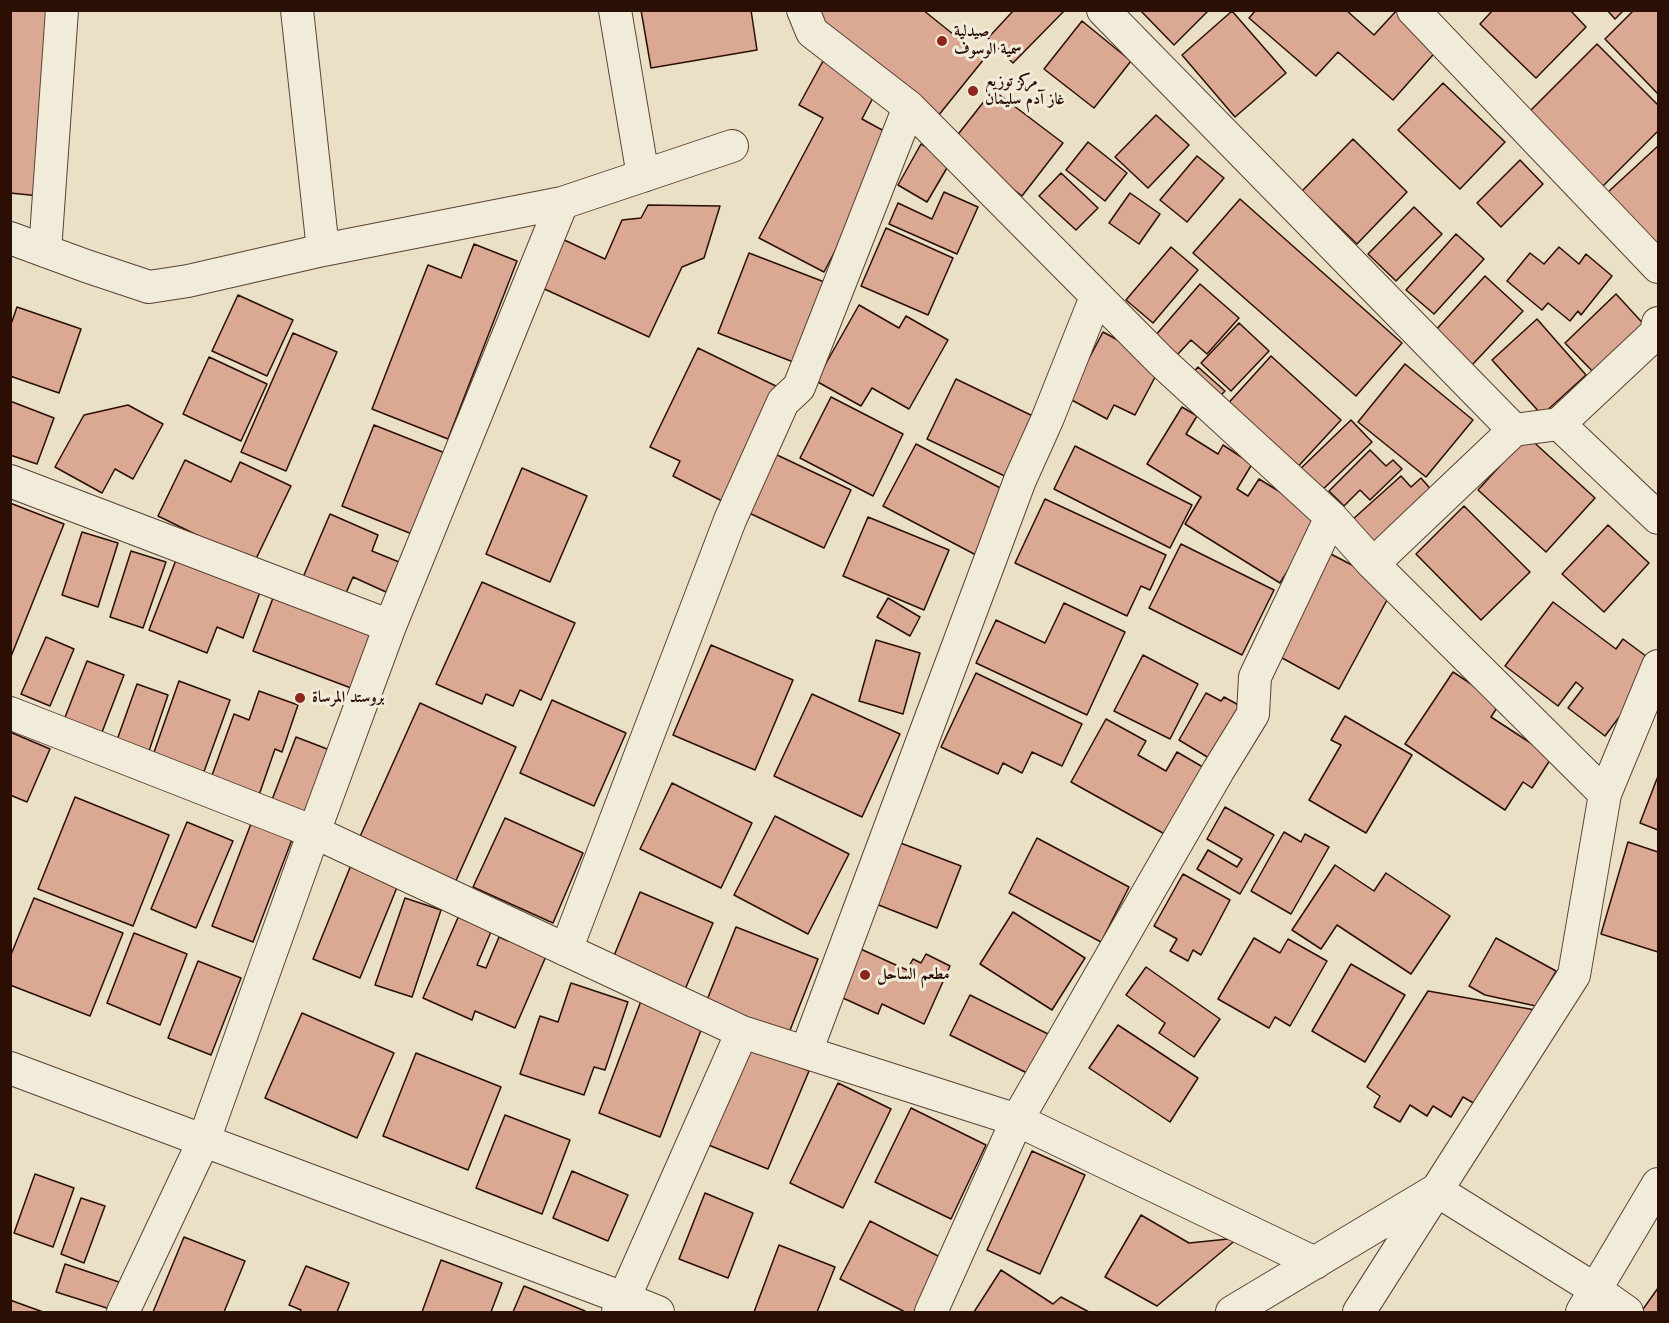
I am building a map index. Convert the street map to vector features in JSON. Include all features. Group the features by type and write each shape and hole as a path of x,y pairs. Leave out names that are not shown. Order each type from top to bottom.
{"street":[{"path":"45,251 62,10"},
{"path":"297,10 323,250"},
{"path":"615,10 643,176"},
{"path":"803,10 812,32 909,107 1162,362 1331,517 1373,564 1605,794"},
{"path":"1103,10 1514,430"},
{"path":"1413,10 1659,267"},
{"path":"566,951 730,520 783,402 799,387 909,107"},
{"path":"10,238 149,287 188,281 323,250 562,203 732,146"},
{"path":"123,1312 204,1140 390,626 562,203"},
{"path":"806,1052 1020,480 1047,420 1096,297"},
{"path":"1373,564 1514,430 1559,424 1656,333 1659,323"},
{"path":"1559,424 1659,518"},
{"path":"10,481 390,626"},
{"path":"931,1312 1017,1120 1253,714 1255,677 1331,517"},
{"path":"1359,1312 1574,975 1605,794 1659,666"},
{"path":"10,713 314,832 742,1032 1017,1120 1315,1263"},
{"path":"621,1305 742,1032"},
{"path":"10,1068 204,1140 621,1305 658,1312"},
{"path":"1589,1301 1659,1184"},
{"path":"1232,1312 1436,1190"},
{"path":"1436,1190 1589,1301 1627,1312"}],"building":[{"path":"10,10 53,10 40,196 10,193"},
{"path":"641,10 751,10 757,50 651,68"},
{"path":"815,10 923,10 984,59 938,116 812,14"},
{"path":"1014,10 1065,10 1013,63 988,38"},
{"path":"1140,10 1209,10 1174,45"},
{"path":"1256,10 1346,10 1374,35 1397,10 1439,48 1393,100 1338,52 1316,76 1249,18"},
{"path":"1493,10 1570,10 1586,27 1536,78 1480,24"},
{"path":"1607,10 1624,10 1615,19"},
{"path":"1634,10 1658,10 1658,94 1605,39"},
{"path":"1232,11 1286,73 1235,117 1182,55"},
{"path":"1082,21 1131,61 1094,108 1044,69"},
{"path":"1597,44 1658,105 1658,131 1602,187 1528,113"},
{"path":"823,61 877,90 862,119 895,137 824,272 759,238 823,118 799,105"},
{"path":"1443,83 1505,142 1460,189 1398,130"},
{"path":"993,90 1063,143 1022,196 952,142"},
{"path":"1156,115 1189,145 1148,188 1115,157"},
{"path":"1353,139 1407,192 1357,244 1302,191"},
{"path":"1088,142 1127,173 1105,201 1066,170"},
{"path":"921,144 951,161 927,202 898,185"},
{"path":"1658,146 1658,249 1607,193"},
{"path":"1197,156 1224,178 1187,222 1160,200"},
{"path":"1520,160 1543,184 1501,227 1477,203"},
{"path":"1061,173 1098,208 1076,230 1039,196"},
{"path":"944,192 978,207 957,254 889,224 898,203 932,219"},
{"path":"1130,193 1160,214 1139,244 1109,223"},
{"path":"1240,199 1402,343 1356,396 1193,253"},
{"path":"648,205 720,206 704,258 682,267 649,337 538,286 560,238 605,259 622,220 641,218"},
{"path":"1414,207 1442,234 1396,281 1368,254"},
{"path":"886,228 953,258 928,315 861,286"},
{"path":"1456,234 1484,259 1434,314 1406,290"},
{"path":"474,244 517,261 448,439 372,409 428,265 461,278"},
{"path":"1171,247 1198,270 1153,323 1126,300"},
{"path":"1559,247 1579,264 1586,254 1612,276 1581,315 1578,311 1570,321 1548,303 1542,310 1507,281 1530,253 1544,264"},
{"path":"749,253 827,283 796,363 718,333"},
{"path":"1485,276 1523,311 1471,366 1434,332"},
{"path":"1200,284 1239,318 1207,354 1191,340 1177,355 1155,336"},
{"path":"1616,294 1650,331 1599,378 1565,343"},
{"path":"238,295 293,320 267,376 212,351"},
{"path":"859,305 899,328 906,316 948,340 909,409 872,388 861,406 816,381"},
{"path":"17,307 81,329 59,393 10,376 10,327"},
{"path":"1537,319 1586,375 1542,415 1492,360"},
{"path":"1239,323 1269,351 1231,391 1201,363"},
{"path":"1103,332 1162,364 1135,415 1114,405 1107,419 1068,398"},
{"path":"293,333 337,352 286,471 241,452"},
{"path":"698,348 784,390 728,504 673,476 680,461 650,447"},
{"path":"1271,356 1341,420 1293,472 1224,408"},
{"path":"209,357 267,384 241,441 183,414"},
{"path":"1405,364 1473,420 1426,477 1358,422"},
{"path":"1198,367 1225,391 1214,402 1188,378"},
{"path":"956,379 1039,419 1011,479 927,439"},
{"path":"831,397 903,434 873,496 800,458"},
{"path":"10,401 54,418 37,464 10,455"},
{"path":"128,405 163,424 133,479 115,469 102,493 55,467 84,415"},
{"path":"1182,407 1197,416 1186,434 1218,454 1223,445 1252,464 1237,489 1248,496 1259,479 1321,517 1280,583 1185,524 1201,497 1147,464"},
{"path":"1351,420 1372,442 1316,496 1295,474"},
{"path":"374,425 445,453 412,534 342,506"},
{"path":"1527,436 1595,498 1546,552 1478,490"},
{"path":"916,444 1008,492 976,555 883,506"},
{"path":"1075,446 1192,505 1170,548 1054,489"},
{"path":"1370,450 1386,466 1393,460 1402,469 1370,500 1360,490 1344,506 1329,491"},
{"path":"775,454 851,490 824,548 747,512"},
{"path":"185,460 231,482 240,462 291,486 254,563 158,516"},
{"path":"522,468 587,496 550,582 486,554"},
{"path":"1401,476 1411,487 1421,478 1434,493 1375,546 1352,520"},
{"path":"1045,499 1166,555 1150,590 1141,586 1127,616 1015,563"},
{"path":"10,503 64,524 10,659"},
{"path":"1464,506 1530,572 1481,620 1416,554"},
{"path":"330,514 378,535 372,551 399,562 386,592 353,577 343,600 301,582"},
{"path":"868,517 949,550 924,610 843,576"},
{"path":"1608,525 1649,563 1604,612 1562,574"},
{"path":"82,532 118,543 98,607 62,595"},
{"path":"1181,544 1274,590 1242,655 1149,608"},
{"path":"131,551 166,562 143,628 110,617"},
{"path":"1327,552 1394,587 1339,689 1273,653"},
{"path":"176,560 260,592 243,638 217,627 207,653 149,630"},
{"path":"482,582 575,623 541,700 520,690 513,706 486,694 482,704 436,684"},
{"path":"273,598 370,634 351,688 253,651"},
{"path":"888,598 920,617 910,636 877,617"},
{"path":"1553,602 1616,649 1623,639 1658,665 1605,736 1568,708 1583,688 1576,682 1558,706 1505,666"},
{"path":"1064,603 1125,632 1087,715 976,663 996,620 1045,643"},
{"path":"46,637 74,649 50,706 21,694"},
{"path":"876,640 920,653 903,714 859,701"},
{"path":"711,645 793,680 755,770 673,735"},
{"path":"1143,655 1198,684 1170,739 1114,711"},
{"path":"87,661 124,675 99,740 62,725"},
{"path":"1453,672 1500,703 1491,717 1552,757 1532,788 1523,782 1505,810 1405,744"},
{"path":"976,673 1082,724 1062,766 1032,752 1022,773 1003,763 998,774 941,747"},
{"path":"179,681 230,700 202,777 152,758"},
{"path":"137,684 168,695 149,751 117,740"},
{"path":"259,691 298,705 282,752 275,749 258,798 210,781 234,714 249,720"},
{"path":"1206,693 1221,701 1224,697 1244,708 1214,761 1179,740"},
{"path":"812,694 900,734 862,817 774,776"},
{"path":"552,700 626,733 594,806 520,773"},
{"path":"420,703 516,747 454,885 358,841"},
{"path":"1345,716 1412,755 1366,833 1309,800 1341,745 1331,740"},
{"path":"1106,719 1146,741 1138,755 1166,771 1177,752 1208,770 1170,837 1071,782"},
{"path":"10,732 50,749 27,802 10,795"},
{"path":"296,737 335,752 309,819 270,805"},
{"path":"1658,776 1658,830 1640,823"},
{"path":"672,783 752,823 721,888 640,849"},
{"path":"75,797 169,835 133,926 38,889"},
{"path":"1225,807 1274,835 1240,894 1197,869 1208,850 1237,867 1242,859 1207,839"},
{"path":"775,816 849,854 808,934 734,895"},
{"path":"505,818 583,853 553,923 473,887"},
{"path":"252,821 293,837 253,942 212,926"},
{"path":"187,822 233,841 196,928 151,909"},
{"path":"1284,832 1301,842 1305,834 1329,847 1291,914 1251,891"},
{"path":"1037,838 1129,887 1101,942 1009,893"},
{"path":"890,839 961,866 937,928 866,900"},
{"path":"1628,842 1658,852 1658,952 1601,934"},
{"path":"351,865 398,885 360,978 313,959"},
{"path":"1335,865 1374,891 1386,873 1450,916 1411,974 1337,925 1321,949 1292,930"},
{"path":"1183,874 1230,900 1201,955 1193,950 1188,961 1170,951 1177,939 1154,926"},
{"path":"640,892 713,923 681,999 609,968"},
{"path":"34,898 123,933 90,1016 10,985 10,957"},
{"path":"405,898 441,910 412,997 375,985"},
{"path":"1013,912 1085,958 1052,1010 980,964"},
{"path":"460,913 493,927 477,965 486,968 499,937 508,941 512,931 550,947 515,1028 475,1011 472,1020 423,998"},
{"path":"736,927 818,959 787,1038 705,1005"},
{"path":"134,933 187,954 160,1025 107,1003"},
{"path":"1254,938 1280,953 1288,939 1327,961 1290,1026 1275,1017 1269,1028 1218,999"},
{"path":"1496,938 1556,971 1536,1006 1485,995 1469,986"},
{"path":"854,946 907,970 913,959 921,963 926,954 950,966 924,1024 882,1004 878,1014 832,993"},
{"path":"198,961 241,978 211,1055 168,1038"},
{"path":"1351,964 1405,995 1365,1062 1312,1031"},
{"path":"1146,967 1220,1019 1194,1057 1159,1033 1165,1023 1126,995"},
{"path":"571,983 628,1002 605,1070 594,1067 584,1095 520,1074 540,1016 558,1022"},
{"path":"1428,991 1541,1011 1484,1109 1463,1097 1451,1117 1433,1106 1427,1116 1410,1105 1400,1122 1374,1107 1380,1096 1367,1087"},
{"path":"970,995 1048,1034 1029,1074 950,1035"},
{"path":"641,1001 703,1025 660,1137 599,1113"},
{"path":"302,1013 394,1053 357,1138 265,1098"},
{"path":"1118,1025 1198,1078 1170,1122 1089,1068"},
{"path":"747,1044 809,1071 768,1169 706,1144"},
{"path":"416,1053 501,1087 468,1170 383,1136"},
{"path":"838,1083 891,1109 843,1208 790,1183"},
{"path":"911,1108 986,1145 951,1219 875,1182"},
{"path":"505,1115 570,1140 542,1214 476,1188"},
{"path":"1032,1151 1085,1175 1040,1274 987,1250"},
{"path":"572,1171 628,1195 608,1241 553,1218"},
{"path":"35,1174 74,1188 53,1247 14,1233"},
{"path":"705,1193 753,1213 728,1278 679,1259"},
{"path":"81,1198 105,1206 84,1263 61,1254"},
{"path":"1141,1215 1189,1243 1238,1238 1157,1306 1105,1277"},
{"path":"870,1221 942,1258 914,1312 905,1312 840,1279"},
{"path":"184,1237 245,1261 224,1312 153,1312"},
{"path":"779,1245 835,1267 817,1312 754,1312"},
{"path":"441,1260 502,1283 491,1312 422,1312"},
{"path":"65,1264 119,1282 110,1309 56,1292"},
{"path":"306,1266 349,1283 337,1312 300,1312 301,1310 289,1305"},
{"path":"1001,1270 1053,1304 1061,1297 1089,1312 974,1312"},
{"path":"524,1286 585,1311 585,1312 513,1312"},
{"path":"1658,1288 1658,1312 1641,1312"},
{"path":"10,1300 43,1312 10,1312"}],"place":[{"name":"صيدلية سمية الوسوف","path":"942,41"},
{"name":"مركز توزيع غاز آدم سليمان","path":"973,91"},
{"name":"بروستد المرساة","path":"300,698"},
{"name":"مطعم الساحل","path":"865,975"}]}
